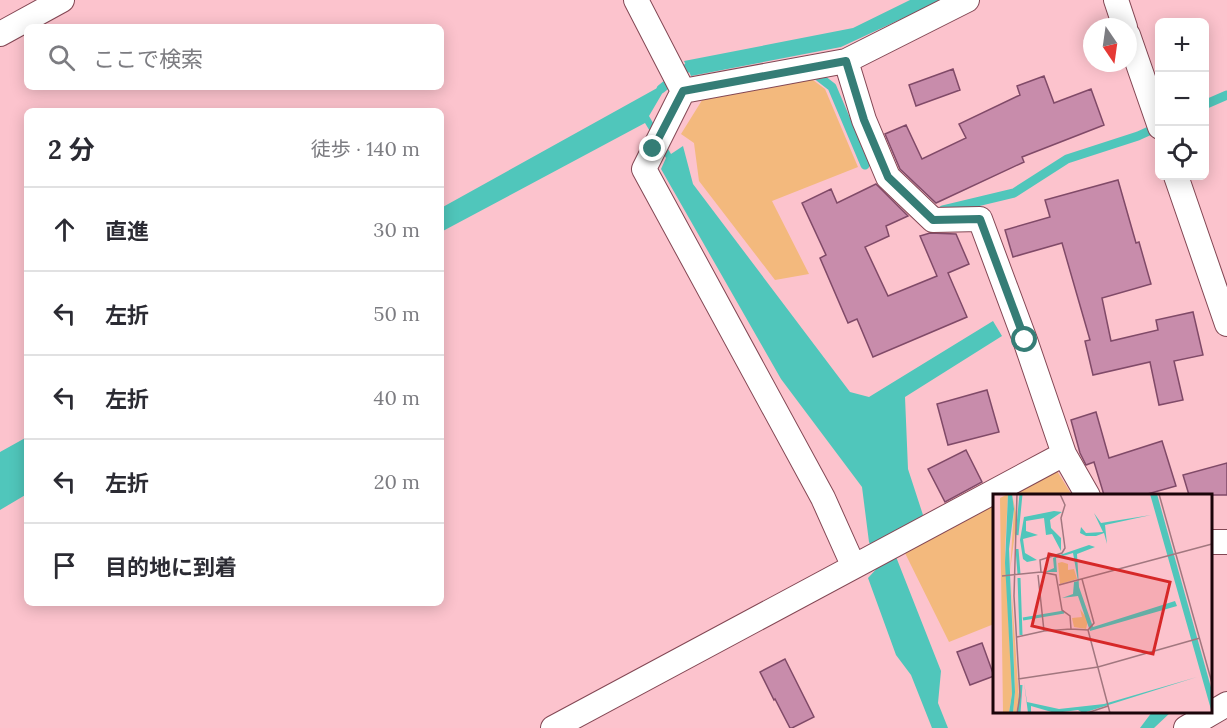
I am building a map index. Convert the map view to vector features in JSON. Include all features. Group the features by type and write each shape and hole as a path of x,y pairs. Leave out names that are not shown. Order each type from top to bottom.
{"street":[{"path":"0,34 62,0"},
{"path":"636,0 683,91"},
{"path":"683,91 846,61 967,0"},
{"path":"1116,0 1122,18"},
{"path":"846,61 864,120 888,177 933,220 980,219 1064,454 1087,494"},
{"path":"1137,61 1155,113"},
{"path":"683,91 644,169 860,562"},
{"path":"1177,180 1227,324"},
{"path":"553,728 1064,454"},
{"path":"1212,713 1227,704"},
{"path":"1186,728 1212,713"}],"shaded area":[{"path":"809,77 825,89 858,167 772,201 809,274 775,280 699,181 694,143 681,134 704,97"},
{"path":"1057,471 1071,494 1013,494"},
{"path":"993,504 993,624 949,642 904,551"}],"water":[{"path":"910,0 942,0 841,47 691,76 684,61 853,28"},
{"path":"659,87 663,92 649,116 671,154 683,146 693,184 850,392 869,397 993,321 1002,336 905,397 908,469 923,515 889,539 941,671 938,703 948,728 932,728 911,675 896,655 868,578 880,565 869,542 862,487 781,379 661,169 666,158 645,123 444,230 444,206"},
{"path":"24,439 24,496 0,510 0,452"},
{"path":"1151,713 1170,713 1154,728 1140,728"}],"building":[{"path":"953,69 960,90 916,106 909,85"},
{"path":"1044,76 1054,103 1091,89 1104,125 1022,157 1024,162 936,203 900,169 885,134 906,125 922,159 966,138 959,124 1020,95 1017,86"},
{"path":"1118,180 1136,243 1139,242 1151,284 1102,298 1111,341 1158,330 1156,320 1193,312 1203,355 1174,361 1183,400 1159,405 1150,362 1093,375 1085,341 1090,340 1062,243 1013,257 1005,230 1050,217 1045,200"},
{"path":"876,184 908,216 886,226 889,236 865,247 888,296 937,276 920,236 930,233 956,234 969,264 948,273 967,317 873,357 857,319 848,323 820,258 826,255 802,203 831,189 837,203"},
{"path":"987,390 999,432 948,445 937,404"},
{"path":"1096,412 1109,458 1162,441 1176,486 1148,494 1104,494 1094,462 1086,465 1080,453 1071,420"},
{"path":"966,450 982,482 945,502 928,469"},
{"path":"1227,463 1227,495 1189,494 1183,475"},
{"path":"982,643 993,676 970,685 957,652"},
{"path":"785,659 814,717 792,728 760,672"}],"waterway":[{"path":"661,89 687,68"},
{"path":"814,73 832,87 865,165"},
{"path":"1209,103 1227,95"},
{"path":"943,210 1014,193 1067,159 1155,128"}],"route":[{"path":"653,149 683,91 846,61 864,120 888,177 933,220 980,219 1025,340"}]}
